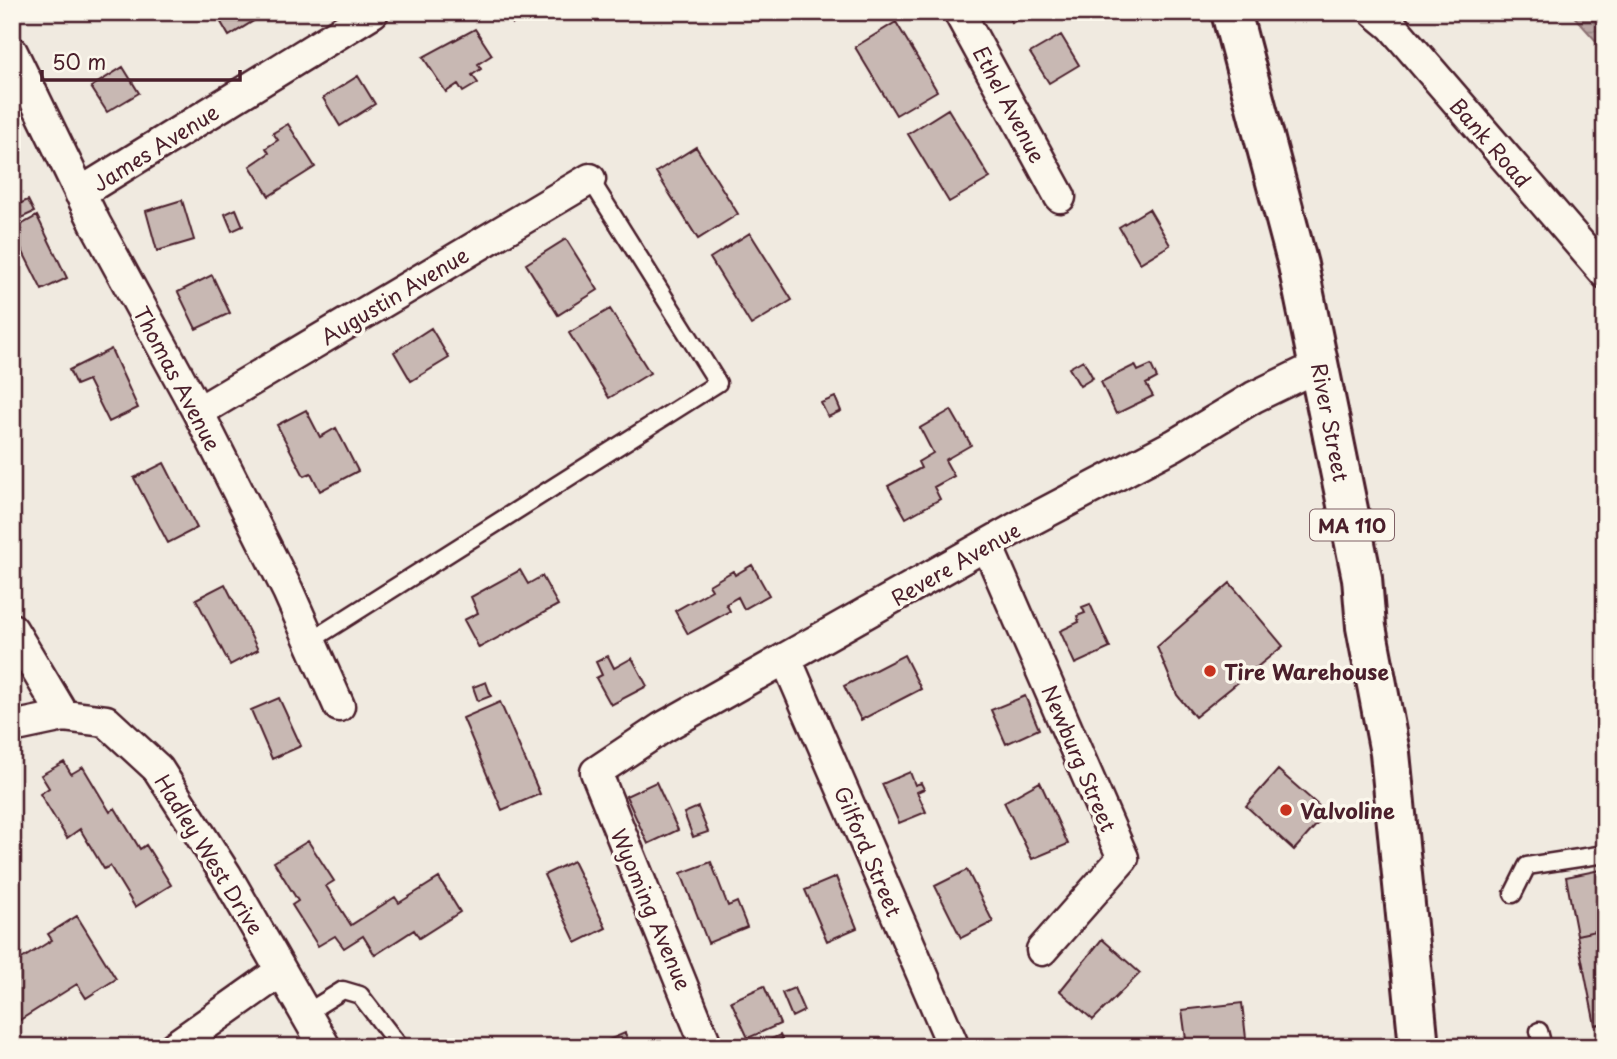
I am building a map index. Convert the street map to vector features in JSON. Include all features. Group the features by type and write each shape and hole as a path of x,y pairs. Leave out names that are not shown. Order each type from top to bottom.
{"main road":[{"name":"River Street","path":"1230,12 1298,265 1362,578 1366,627 1390,752 1419,1047"}],"street":[{"name":"James Avenue","path":"80,193 373,12"},
{"name":"Ethel Avenue","path":"959,12 1060,197"},
{"name":"Bank Road","path":"1375,12 1392,26 1605,274"},
{"name":"Thomas Avenue","path":"12,51 80,193 198,412 339,706"},
{"name":"Augustin Avenue","path":"198,412 590,179"},
{"name":"Revere Avenue","path":"596,772 662,728 987,545 1174,445 1254,397 1320,365"},
{"name":"Newburg Street","path":"987,545 1123,858 1042,950"},
{"path":"12,629 64,716"},
{"name":"Gilford Street","path":"786,659 951,1045"},
{"name":"Hadley West Drive","path":"12,727 64,716 106,721 158,769 325,1047"},
{"name":"Wyoming Avenue","path":"596,772 707,1047"},
{"path":"174,1047 214,1035 281,971"}],"lane":[{"path":"310,641 718,383 590,179"},
{"path":"1513,894 1527,866 1605,854"},
{"path":"306,1013 343,990 360,995 400,1047"}],"shaded area":[{"path":"1570,12 1605,12 1605,51"}],"building":[{"path":"215,12 268,12 229,36"},
{"path":"505,12 532,12 513,24"},
{"path":"1005,12 1028,12 1012,23"},
{"path":"896,22 937,91 896,115 855,47"},
{"path":"475,29 492,55 478,64 481,69 472,75 478,83 463,92 458,84 446,92 423,57"},
{"path":"1061,35 1079,65 1049,83 1030,53"},
{"path":"123,67 139,93 107,112 91,87"},
{"path":"358,76 375,104 340,126 323,98"},
{"path":"948,109 990,178 949,202 908,134"},
{"path":"288,124 315,167 269,196 250,166 269,153 266,148 278,140 273,133"},
{"path":"696,147 738,214 698,239 656,172"},
{"path":"28,200 34,212 12,222 12,207"},
{"path":"182,200 194,240 157,251 146,211"},
{"path":"236,209 243,226 232,231 225,214"},
{"path":"1149,209 1170,245 1140,263 1119,227"},
{"path":"37,216 67,278 42,290 12,230"},
{"path":"750,233 792,300 751,325 710,258"},
{"path":"566,239 598,290 558,315 526,264"},
{"path":"212,275 230,313 196,329 178,292"},
{"path":"610,309 650,373 609,398 569,333"},
{"path":"431,328 449,358 411,381 394,352"},
{"path":"111,349 138,408 109,422 88,380 76,385 69,370"},
{"path":"1083,360 1093,378 1080,386 1069,368"},
{"path":"1135,365 1138,371 1151,365 1157,378 1146,384 1153,396 1116,414 1101,382"},
{"path":"835,397 841,411 828,417 821,403"},
{"path":"306,410 320,437 336,428 358,471 320,491 311,473 304,476 277,425"},
{"path":"951,410 971,445 945,460 954,476 934,487 940,499 906,518 888,486 921,468 918,462 933,453 920,428"},
{"path":"164,463 197,528 168,543 134,478"},
{"path":"752,565 769,595 744,609 738,597 726,604 730,611 688,634 675,611 712,590 709,585 733,571 735,575"},
{"path":"520,570 528,584 542,576 558,605 479,648 464,620 478,613 471,597"},
{"name":"Tire Warehouse","path":"1230,583 1283,646 1195,717 1177,695 1157,647"},
{"path":"225,584 258,650 230,665 196,599"},
{"path":"1090,604 1110,648 1075,664 1060,631 1079,622 1077,616 1085,613 1082,607"},
{"path":"904,655 921,689 861,720 844,686"},
{"path":"608,656 614,668 632,658 647,686 611,705 596,678 602,675 596,662"},
{"path":"486,682 491,696 478,701 473,687"},
{"path":"1025,696 1039,729 1006,744 991,710"},
{"path":"279,698 301,746 272,759 251,710"},
{"path":"500,702 540,794 502,810 463,718"},
{"path":"64,762 71,774 83,767 110,812 115,808 140,849 146,845 171,885 135,907 110,866 104,869 80,829 67,838 40,794 49,788 41,775"},
{"name":"Valvoline","path":"1278,770 1327,813 1294,850 1246,806"},
{"path":"910,772 915,785 921,783 924,789 917,792 926,812 899,823 882,784"},
{"path":"656,782 678,830 648,844 626,796"},
{"path":"1040,782 1068,844 1032,859 1004,802"},
{"path":"698,807 708,832 693,837 684,813"},
{"path":"308,841 334,881 326,886 351,925 395,897 399,903 439,878 460,912 419,938 414,930 375,955 363,936 344,948 335,936 318,946 292,905 298,901 274,862"},
{"path":"573,861 606,928 576,943 544,875"},
{"path":"711,862 728,906 737,902 747,927 708,943 681,873"},
{"path":"1605,869 1605,929 1577,935 1566,877"},
{"path":"967,870 993,922 961,938 935,886"},
{"path":"836,877 857,928 827,941 805,890"},
{"path":"77,916 116,979 86,998 77,984 12,1025 12,965 52,940 48,934"},
{"path":"1605,929 1605,1023 1595,1025 1577,935"},
{"path":"1102,939 1140,973 1093,1020 1060,991"},
{"path":"764,986 780,1024 748,1038 731,1001"},
{"path":"794,988 804,1011 792,1017 782,993"},
{"path":"1242,1003 1247,1047 1187,1047 1182,1010"},
{"path":"625,1033 631,1047 600,1047 599,1044"},
{"path":"780,1035 785,1047 754,1047"}],"place":[{"name":"Tire Warehouse","path":"1210,671"},
{"name":"Valvoline","path":"1286,810"}]}
